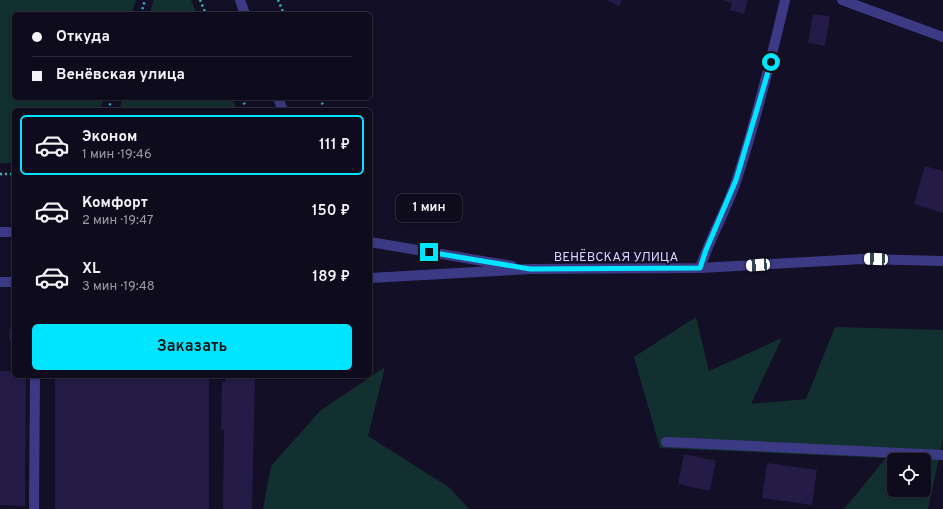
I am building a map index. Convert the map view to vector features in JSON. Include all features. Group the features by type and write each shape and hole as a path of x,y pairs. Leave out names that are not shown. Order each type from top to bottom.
{"street":[{"path":"240,0 244,12"},
{"path":"700,268 706,250 736,180 767,77 785,0"},
{"path":"842,0 943,37"},
{"path":"0,232 12,232"},
{"name":"ВЕНЁВСКАЯ УЛИЦА","path":"372,242 530,269"},
{"name":"ВЕНЁВСКАЯ УЛИЦА","path":"372,278 530,269 700,268 862,258 943,261"},
{"path":"0,282 12,282"},
{"path":"34,509 35,378"},
{"path":"666,442 943,455"}],"path":[{"path":"142,12 145,0"},
{"path":"200,0 205,12"},
{"path":"278,0 283,12"},
{"path":"0,174 12,174"}],"green space":[{"path":"0,0 136,0 132,12 12,12 12,100 103,100 101,108 12,108 12,163 0,163"},
{"path":"154,0 191,0 196,12 150,12"},
{"path":"122,100 233,100 236,108 120,108"},
{"path":"696,317 709,371 782,338 751,404 806,399 835,327 943,330 943,439 931,495 931,453 887,453 887,497 931,497 928,509 844,509 886,458 660,448 634,357"},
{"path":"385,367 368,436 450,488 469,509 263,509 271,466 320,411 369,378 372,378 372,376"}],"building":[{"path":"607,0 622,0 619,6"},
{"path":"723,0 748,0 744,14 730,10 732,3"},
{"path":"813,14 830,16 825,46 808,43"},
{"path":"925,166 943,171 943,213 914,204"},
{"path":"9,329 12,329 12,341 9,341"},
{"path":"0,371 12,371 12,378 26,378 25,506 0,505"},
{"path":"55,378 209,378 209,509 55,509"},
{"path":"225,378 255,378 252,509 223,509 224,430 221,430 222,382 225,382"},
{"path":"684,454 716,461 710,491 678,484"},
{"path":"767,463 817,470 812,505 762,498"}],"route":[{"path":"429,252 530,269 700,268 706,250 736,180 771,62"}]}
